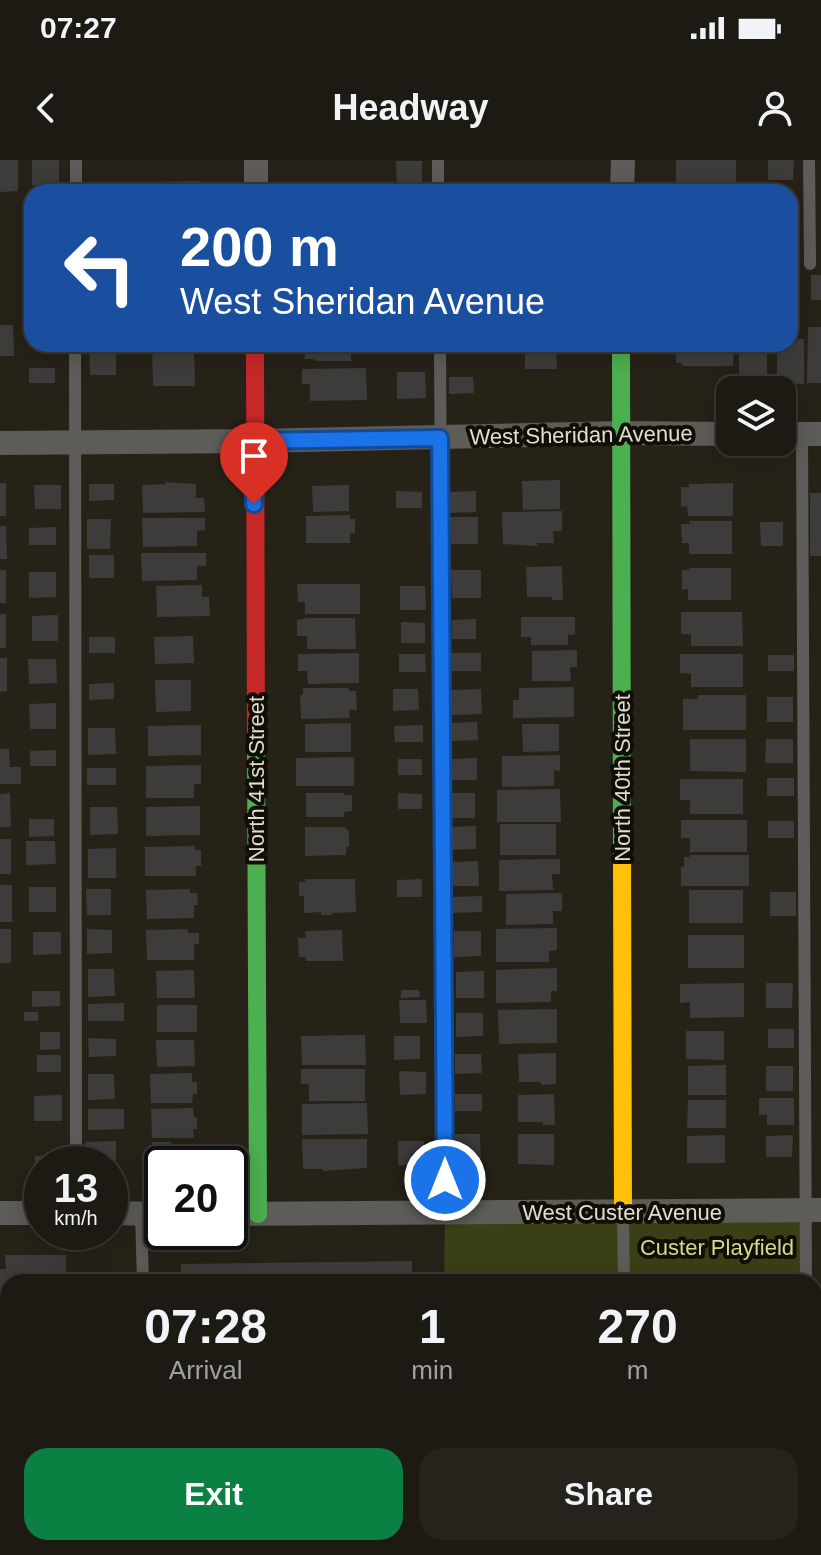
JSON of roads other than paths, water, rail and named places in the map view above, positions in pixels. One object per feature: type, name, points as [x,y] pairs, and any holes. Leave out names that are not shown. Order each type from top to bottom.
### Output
[{"type":"street","points":[[256,160],[256,184]]},
{"type":"street","points":[[622,184],[623,160]]},
{"type":"street","name":"North 41st Street","points":[[255,352],[258,1214]]},
{"type":"street","name":"North 40th Street","points":[[621,352],[623,1213]]},
{"type":"street","name":"West Sheridan Avenue","points":[[0,443],[716,434]]},
{"type":"street","name":"West Custer Avenue","points":[[248,1214],[814,1210]]},
{"type":"street","points":[[0,1213],[24,1213]]},
{"type":"lane","points":[[76,160],[76,184]]},
{"type":"lane","points":[[438,160],[438,184]]},
{"type":"lane","points":[[809,160],[810,264]]},
{"type":"lane","points":[[75,352],[76,1146]]},
{"type":"lane","points":[[440,352],[445,1214]]},
{"type":"lane","points":[[802,434],[814,1210],[807,1274]]},
{"type":"lane","points":[[623,1213],[624,1274]]},
{"type":"lane","points":[[144,1274],[147,1250]]},
{"type":"park label","name":"Custer Playfield","points":[[717,1247]]}]
